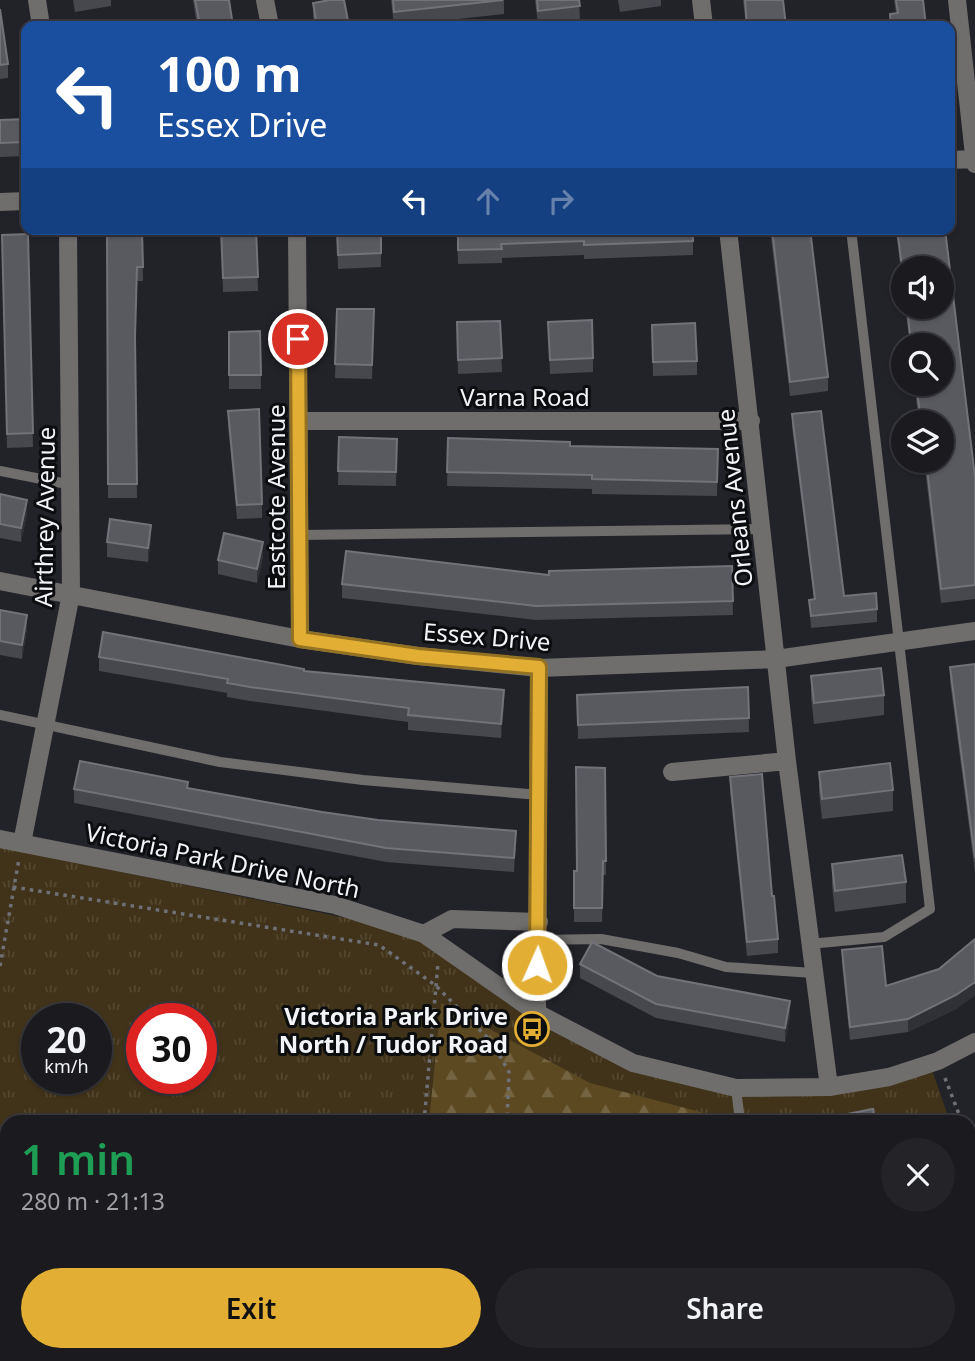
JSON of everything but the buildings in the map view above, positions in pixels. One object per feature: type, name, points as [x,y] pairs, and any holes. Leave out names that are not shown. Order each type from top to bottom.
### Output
[{"type":"street","points":[[37,0],[40,21]]},
{"type":"street","points":[[265,0],[269,21]]},
{"type":"street","points":[[701,0],[703,21]]},
{"type":"street","points":[[957,0],[975,164]]},
{"type":"street","points":[[955,160],[975,159]]},
{"type":"street","points":[[0,202],[21,201]]},
{"type":"street","name":"Airthrey Avenue","points":[[22,843],[71,594],[73,485],[68,235]]},
{"type":"street","name":"Eastcote Avenue","points":[[297,235],[300,639]]},
{"type":"street","name":"Orleans Avenue","points":[[729,235],[787,761],[829,1087]]},
{"type":"street","name":"Varna Road","points":[[299,421],[751,421]]},
{"type":"street","name":"Essex Drive","points":[[0,581],[300,639],[418,656],[539,667],[776,659],[975,631]]},
{"type":"street","points":[[537,1013],[539,667]]},
{"type":"street","points":[[672,772],[787,761]]},
{"type":"street","name":"Victoria Park Drive North","points":[[0,839],[335,905],[424,934],[537,1013],[633,1063],[736,1088],[829,1087],[889,1077],[938,1061],[975,1042]]},
{"type":"street","points":[[424,934],[452,919],[539,922]]},
{"type":"lane","points":[[809,944],[884,937],[930,909],[897,644],[852,235]]},
{"type":"lane","points":[[0,471],[73,485]]},
{"type":"lane","points":[[299,535],[762,529]]},
{"type":"lane","points":[[0,715],[220,762],[363,780],[539,794]]},
{"type":"lane","points":[[538,940],[601,939],[678,953],[726,967],[813,973]]},
{"type":"lane","points":[[736,1088],[739,1115]]},
{"type":"path","points":[[0,966],[22,843]]},
{"type":"path","points":[[13,887],[379,945],[435,985],[492,1042],[509,1072],[507,1115]]},
{"type":"path","points":[[425,1115],[440,943]]},
{"type":"path","points":[[938,1061],[959,1115]]},
{"type":"green space","points":[[0,847],[424,934],[633,1063],[735,1088],[931,1067],[948,1115],[0,1115]]},
{"type":"green space","points":[[441,1003],[590,1083],[712,1115],[430,1115]]},
{"type":"place","name":"Victoria Park Drive North / Tudor Road","points":[[532,1029]]},
{"type":"route","points":[[298,339],[300,639],[418,656],[539,667],[537,965]]}]
